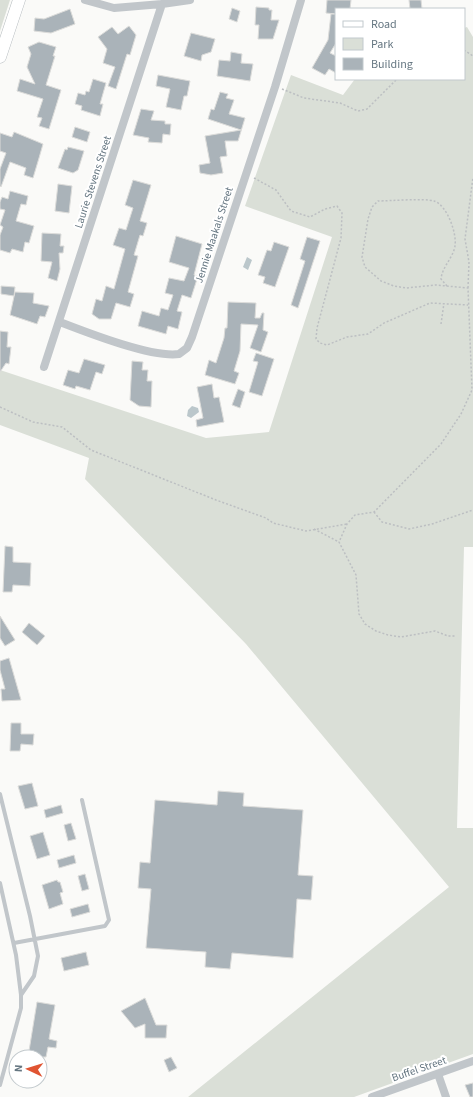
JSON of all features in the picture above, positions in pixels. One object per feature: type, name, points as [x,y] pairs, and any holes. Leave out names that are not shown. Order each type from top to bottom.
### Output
[{"type":"street","points":[[0,57],[19,0]]},
{"type":"street","points":[[85,0],[114,8],[190,0]]},
{"type":"street","name":"Jennie Maakals Street","points":[[60,322],[96,336],[153,351],[173,355],[179,354],[187,348],[192,337],[275,87],[301,0]]},
{"type":"street","name":"Laurie Stevens Street","points":[[44,367],[60,322],[162,4]]},
{"type":"street","name":"Buffel Street","points":[[372,1097],[473,1061]]},
{"type":"street","points":[[438,1074],[446,1097]]},
{"type":"lane","points":[[0,794],[38,956],[34,976],[21,994]]},
{"type":"lane","points":[[14,943],[105,926],[109,920],[82,800]]},
{"type":"lane","points":[[0,883],[2,898],[14,943],[21,994],[21,1008],[0,1085]]},
{"type":"path","points":[[275,87],[315,101],[340,103],[358,112],[367,108],[396,80]]},
{"type":"path","points":[[245,176],[259,180],[276,190],[291,211],[310,217],[325,209],[337,206],[342,213],[341,238],[317,328],[316,339],[320,343],[326,345],[346,337],[368,334],[384,323],[430,303],[468,304]]},
{"type":"path","points":[[339,542],[347,524],[355,515],[374,512],[441,444],[461,414],[472,390],[468,338],[469,262],[465,239],[473,177]]},
{"type":"path","points":[[447,286],[441,279],[442,272],[455,246],[455,235],[450,220],[442,207],[434,201],[378,201],[372,207],[368,219],[362,257],[365,267],[381,281],[394,286],[406,288],[436,285],[468,288]]},
{"type":"path","points":[[441,324],[444,303]]},
{"type":"path","points":[[468,338],[473,338]]},
{"type":"path","points":[[0,407],[33,422],[62,427],[91,450],[216,500],[266,518],[273,523],[306,531],[347,524]]},
{"type":"path","points":[[374,512],[382,522],[409,529],[432,524],[473,510]]},
{"type":"path","points":[[314,530],[339,542],[356,576],[359,614],[365,624],[376,631],[401,637],[435,631],[448,636],[456,636]]},
{"type":"green space","points":[[0,0],[10,0],[0,31]]},
{"type":"green space","points":[[467,27],[473,37],[473,547],[464,547],[457,828],[473,828],[473,1054],[354,1097],[188,1097],[449,887],[246,644],[85,479],[89,458],[0,425],[0,370],[206,438],[269,432],[332,237],[245,206],[291,75],[343,95],[354,80],[465,80],[465,28]]},
{"type":"shaded area","points":[[247,257],[252,260],[248,270],[243,267]]},
{"type":"shaded area","points":[[192,406],[198,408],[199,412],[191,418],[187,416],[188,410]]},
{"type":"building","points":[[327,0],[351,0],[350,8],[335,8],[335,14],[326,13]]},
{"type":"building","points":[[409,0],[421,0],[422,8],[410,8]]},
{"type":"building","points":[[256,7],[269,8],[269,10],[272,10],[271,20],[279,20],[273,39],[258,39],[259,25],[255,25]]},
{"type":"building","points":[[232,8],[240,11],[237,22],[229,19]]},
{"type":"building","points":[[70,9],[75,24],[51,33],[34,31],[35,18],[44,19]]},
{"type":"building","points":[[331,14],[335,14],[335,45],[330,53],[335,56],[335,72],[329,69],[325,75],[312,68],[328,40]]},
{"type":"building","points":[[129,26],[136,35],[130,55],[127,54],[116,89],[108,86],[115,67],[103,63],[107,49],[98,37],[112,27],[118,34]]},
{"type":"building","points":[[191,33],[215,39],[211,52],[202,55],[201,61],[184,56]]},
{"type":"building","points":[[39,42],[56,47],[53,56],[55,56],[46,85],[61,90],[49,129],[39,126],[42,118],[37,117],[43,99],[17,91],[20,79],[35,84],[27,67],[31,54],[28,47]]},
{"type":"building","points":[[231,52],[242,54],[241,63],[253,64],[250,81],[217,76],[219,60],[230,61]]},
{"type":"building","points":[[158,75],[190,81],[187,96],[184,96],[181,110],[166,107],[170,89],[156,86]]},
{"type":"building","points":[[93,79],[106,83],[100,104],[103,104],[100,116],[81,110],[82,106],[75,104],[78,93],[85,95],[86,91],[89,92]]},
{"type":"building","points":[[220,92],[228,94],[226,98],[234,100],[229,114],[245,118],[238,141],[225,141],[227,156],[220,157],[223,173],[211,175],[200,173],[199,165],[210,163],[205,136],[241,130],[208,119],[211,109],[214,110]]},
{"type":"building","points":[[141,109],[154,111],[151,120],[165,121],[165,124],[171,124],[170,135],[163,134],[162,143],[148,142],[149,138],[133,135]]},
{"type":"building","points":[[75,127],[90,132],[87,142],[72,137]]},
{"type":"building","points":[[14,132],[43,144],[33,178],[24,175],[26,168],[10,162],[1,187],[0,169],[6,153],[0,151],[0,133],[12,137]]},
{"type":"building","points":[[68,147],[84,151],[78,170],[73,173],[58,168],[65,149],[67,150]]},
{"type":"building","points":[[133,180],[151,185],[140,221],[147,223],[143,236],[140,235],[134,255],[138,256],[128,292],[134,294],[130,307],[116,303],[111,319],[99,319],[92,314],[96,299],[102,301],[106,286],[114,289],[125,249],[113,245],[119,228],[126,230],[133,208],[125,205]]},
{"type":"building","points":[[58,184],[72,186],[69,213],[55,211]]},
{"type":"building","points":[[10,191],[28,196],[26,205],[21,204],[16,221],[34,226],[29,243],[25,242],[23,252],[12,249],[10,253],[0,250],[0,235],[3,227],[0,225],[5,210],[0,209],[0,202],[2,197],[8,199]]},
{"type":"building","points":[[42,233],[61,234],[60,246],[64,246],[63,253],[59,253],[60,269],[57,281],[48,278],[52,262],[41,261]]},
{"type":"building","points":[[176,236],[202,244],[194,275],[198,276],[191,298],[182,295],[177,311],[182,312],[178,329],[168,326],[166,334],[138,326],[142,311],[159,316],[161,308],[168,310],[173,295],[165,293],[169,278],[184,281],[189,268],[169,262]]},
{"type":"building","points":[[307,237],[320,241],[298,308],[291,305],[305,261],[300,259]]},
{"type":"building","points":[[274,242],[289,247],[275,287],[263,283],[265,277],[258,275],[267,250],[271,251]]},
{"type":"building","points":[[1,286],[15,287],[14,296],[1,294]]},
{"type":"building","points":[[15,292],[34,293],[33,303],[49,306],[45,317],[40,316],[37,324],[10,315]]},
{"type":"building","points":[[228,302],[256,303],[255,318],[260,318],[262,313],[264,313],[263,330],[268,332],[261,352],[250,348],[258,325],[241,324],[240,351],[234,371],[239,373],[235,384],[205,375],[209,360],[216,363],[224,338],[225,328],[227,328]]},
{"type":"building","points":[[0,331],[8,332],[7,347],[11,347],[9,364],[6,363],[0,372]]},
{"type":"building","points":[[256,353],[274,359],[262,396],[249,392],[258,362],[253,361]]},
{"type":"building","points":[[84,359],[105,365],[102,374],[96,372],[90,390],[76,386],[75,389],[63,385],[68,370],[79,373]]},
{"type":"building","points":[[132,361],[143,362],[142,370],[148,370],[147,381],[152,381],[151,407],[139,406],[130,400]]},
{"type":"building","points":[[212,384],[214,398],[219,397],[224,422],[197,427],[196,420],[203,418],[197,387]]},
{"type":"building","points":[[238,389],[245,392],[240,408],[232,405]]},
{"type":"building","points":[[5,546],[13,547],[13,562],[31,563],[30,586],[13,585],[12,592],[3,592]]},
{"type":"building","points":[[0,616],[15,640],[5,646],[0,638]]},
{"type":"building","points":[[29,623],[45,636],[37,645],[22,632]]},
{"type":"building","points":[[9,658],[21,700],[2,701],[1,689],[5,689],[0,670],[0,661]]},
{"type":"building","points":[[11,723],[21,723],[21,734],[34,734],[33,745],[21,744],[20,751],[10,751]]},
{"type":"building","points":[[32,783],[38,806],[25,809],[18,786]]},
{"type":"building","points":[[218,791],[244,793],[243,806],[303,810],[298,875],[313,876],[311,900],[297,899],[293,958],[232,953],[230,969],[205,967],[206,952],[146,948],[151,889],[138,888],[140,862],[150,863],[155,800],[217,805]]},
{"type":"building","points":[[61,805],[63,813],[46,818],[44,810]]},
{"type":"building","points":[[71,823],[76,839],[68,841],[64,825]]},
{"type":"building","points":[[43,832],[50,855],[37,859],[30,836]]},
{"type":"building","points":[[74,855],[76,863],[59,868],[57,860]]},
{"type":"building","points":[[85,874],[89,889],[82,891],[78,876]]},
{"type":"building","points":[[57,880],[60,882],[63,892],[60,893],[63,904],[49,909],[42,885]]},
{"type":"building","points":[[88,904],[90,912],[72,917],[70,909]]},
{"type":"building","points":[[86,952],[89,965],[64,971],[61,958]]},
{"type":"building","points":[[145,998],[156,1025],[167,1025],[166,1038],[145,1038],[145,1024],[135,1028],[121,1011]]},
{"type":"building","points":[[37,1002],[55,1005],[49,1039],[57,1041],[56,1048],[48,1047],[48,1049],[29,1049]]},
{"type":"building","points":[[171,1057],[177,1068],[169,1072],[164,1060]]},
{"type":"building","points":[[473,1083],[473,1097],[470,1097],[465,1085]]}]
